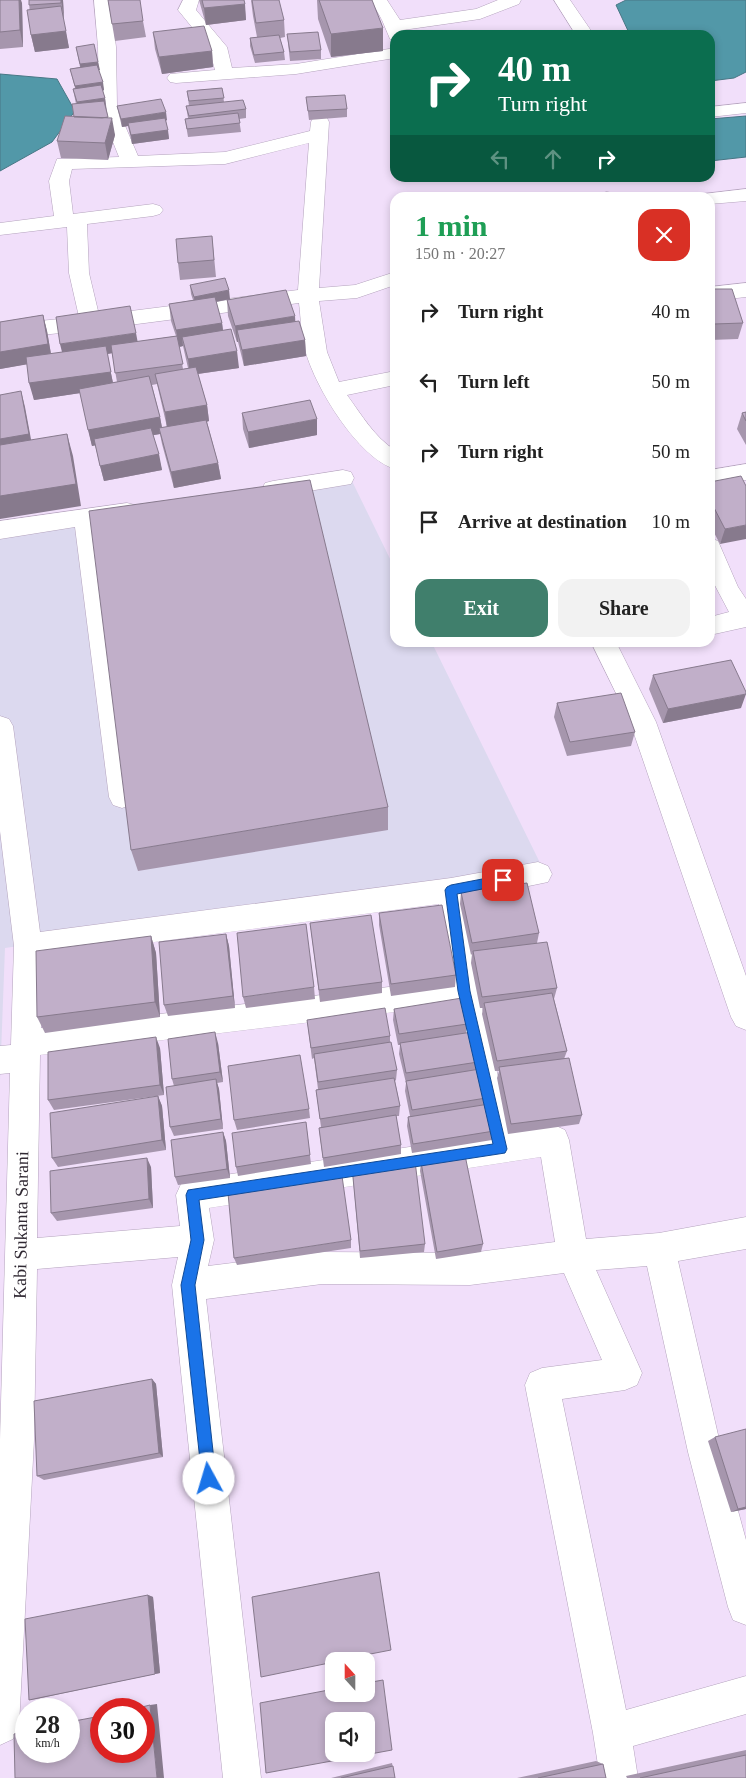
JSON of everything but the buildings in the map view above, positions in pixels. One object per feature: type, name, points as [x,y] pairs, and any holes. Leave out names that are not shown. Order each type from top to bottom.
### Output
[{"type":"street","points":[[102,0],[107,47],[108,107],[131,162]]},
{"type":"street","points":[[192,0],[188,10],[218,47],[225,74]]},
{"type":"street","points":[[379,0],[395,30],[481,23],[513,0]]},
{"type":"street","points":[[562,0],[582,30]]},
{"type":"street","points":[[176,78],[296,69],[390,53]]},
{"type":"street","points":[[715,111],[746,108]]},
{"type":"street","points":[[90,323],[70,220],[59,181],[64,163],[225,158],[255,152],[320,128],[308,295],[316,352],[332,391],[358,428],[381,452],[390,458]]},
{"type":"street","points":[[715,198],[746,195]]},
{"type":"street","points":[[0,230],[153,210]]},
{"type":"street","points":[[0,332],[90,323],[308,295],[357,291],[390,280]]},
{"type":"street","points":[[715,293],[746,290]]},
{"type":"street","points":[[332,391],[390,379]]},
{"type":"street","points":[[715,477],[746,472]]},
{"type":"street","points":[[248,493],[343,478]]},
{"type":"street","points":[[0,530],[152,507]]},
{"type":"street","points":[[85,517],[122,797]]},
{"type":"street","points":[[715,560],[727,589],[745,618],[715,625]]},
{"type":"street","points":[[614,647],[643,722],[746,1017]]},
{"type":"street","name":"Kabi Sukanta Sarani","points":[[0,726],[28,946],[17,1054],[20,1255],[17,1440],[0,1726]]},
{"type":"street","points":[[28,946],[451,890],[538,874]]},
{"type":"street","points":[[451,890],[464,991],[500,1149]]},
{"type":"street","points":[[17,1054],[464,991]]},
{"type":"street","points":[[242,1778],[188,1285],[198,1240],[192,1195],[554,1140],[573,1256],[625,1373],[542,1385],[620,1778]]},
{"type":"street","points":[[188,1285],[322,1268],[470,1269],[573,1256],[659,1250],[746,1233]]},
{"type":"street","points":[[20,1255],[198,1240]]},
{"type":"street","points":[[659,1250],[705,1452],[746,1607]]},
{"type":"street","points":[[612,1732],[746,1695]]},
{"type":"shaded area","points":[[350,477],[390,559],[390,647],[434,647],[544,871],[5,948],[0,1080],[0,532]]},
{"type":"water","points":[[626,0],[746,0],[746,72],[734,78],[715,80],[715,30],[628,30],[616,5]]},
{"type":"water","points":[[0,74],[57,79],[75,111],[52,142],[0,171]]},
{"type":"water","points":[[746,116],[746,157],[715,160],[715,119]]},
{"type":"route","points":[[209,1479],[188,1285],[198,1240],[192,1195],[500,1149],[464,991],[451,890],[503,880]]}]
